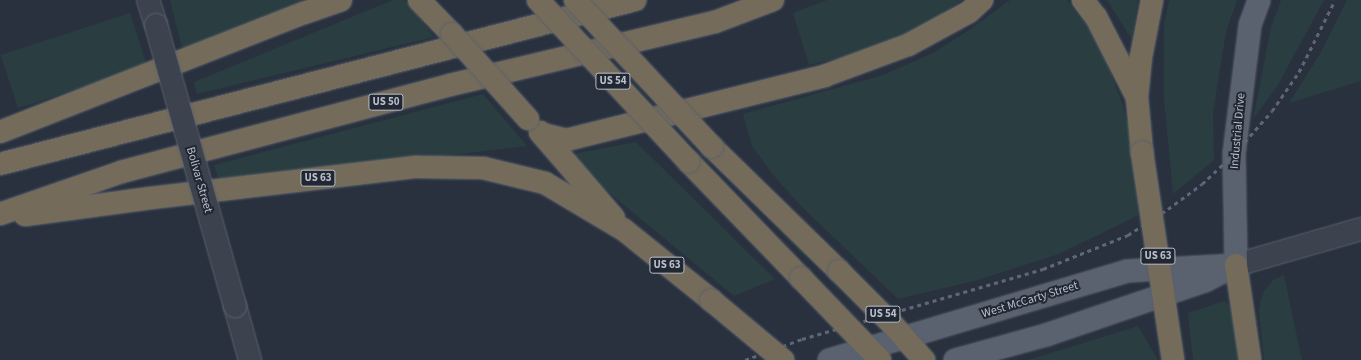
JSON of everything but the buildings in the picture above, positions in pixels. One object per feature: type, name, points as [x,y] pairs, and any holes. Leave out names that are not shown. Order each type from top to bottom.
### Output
[{"type":"highway","points":[[0,132],[309,6],[341,0]]},
{"type":"highway","points":[[419,0],[452,34],[535,127],[624,230]]},
{"type":"highway","name":"US 54","points":[[538,0],[688,162],[880,360]]},
{"type":"highway","name":"US 54","points":[[575,0],[712,147],[893,325],[924,360]]},
{"type":"highway","points":[[0,164],[635,0]]},
{"type":"highway","name":"US 50","points":[[0,214],[121,172],[450,85],[715,22],[773,0]]},
{"type":"highway","points":[[535,127],[566,140],[824,76],[908,45],[970,12],[982,0]]},
{"type":"highway","name":"US 63","points":[[1083,0],[1096,17],[1137,97],[1142,152],[1173,360]]},
{"type":"highway","points":[[1137,97],[1141,57],[1152,0]]},
{"type":"highway","name":"US 63","points":[[0,219],[151,198],[416,167],[483,168],[545,183],[624,230],[783,360]]},
{"type":"highway","points":[[1236,264],[1250,360]]},
{"type":"main road","name":"Industrial Drive","points":[[1236,264],[1234,154],[1250,25],[1259,0]]},
{"type":"main road","name":"West McCarty Street","points":[[829,360],[1127,271],[1236,264]]},
{"type":"main road","name":"West McCarty Street","points":[[955,360],[1046,335],[1205,281],[1236,264]]},
{"type":"street","name":"Bolivar Street","points":[[148,0],[250,360]]},
{"type":"street","name":"West McCarty Street","points":[[1236,264],[1361,229]]},
{"type":"shaded area","points":[[170,0],[302,0],[295,5],[183,52]]},
{"type":"shaded area","points":[[393,0],[404,0],[413,8],[434,37],[197,94],[194,82]]},
{"type":"shaded area","points":[[827,0],[962,0],[935,19],[861,53],[809,65],[793,13]]},
{"type":"shaded area","points":[[1010,0],[1067,0],[1090,30],[1109,68],[1123,106],[1131,135],[1139,215],[1059,254],[978,280],[898,299],[802,207],[774,176],[752,146],[743,114],[883,75],[933,53],[969,30]]},
{"type":"shaded area","points":[[1107,0],[1138,0],[1132,40]]},
{"type":"shaded area","points":[[1169,0],[1237,0],[1226,32],[1213,113],[1214,160],[1173,194],[1164,98],[1164,24]]},
{"type":"shaded area","points":[[1281,0],[1324,0],[1278,85],[1253,119],[1271,27]]},
{"type":"shaded area","points":[[1347,0],[1361,0],[1361,81],[1289,103],[1320,54]]},
{"type":"shaded area","points":[[130,13],[147,66],[18,108],[1,55]]},
{"type":"shaded area","points":[[483,94],[527,146],[219,182],[214,165]]},
{"type":"shaded area","points":[[636,142],[775,279],[734,296],[602,187],[570,156],[577,153]]},
{"type":"shaded area","points":[[1284,275],[1302,360],[1264,360],[1259,311],[1261,300],[1264,291],[1273,280]]},
{"type":"shaded area","points":[[1224,301],[1231,306],[1234,316],[1239,360],[1193,360],[1188,313]]},
{"type":"shaded area","points":[[1138,326],[1158,360],[1028,360]]},
{"type":"railway","points":[[745,360],[802,339],[1043,269],[1128,235],[1168,209],[1202,184],[1234,154],[1272,111],[1299,72],[1335,0]]}]
